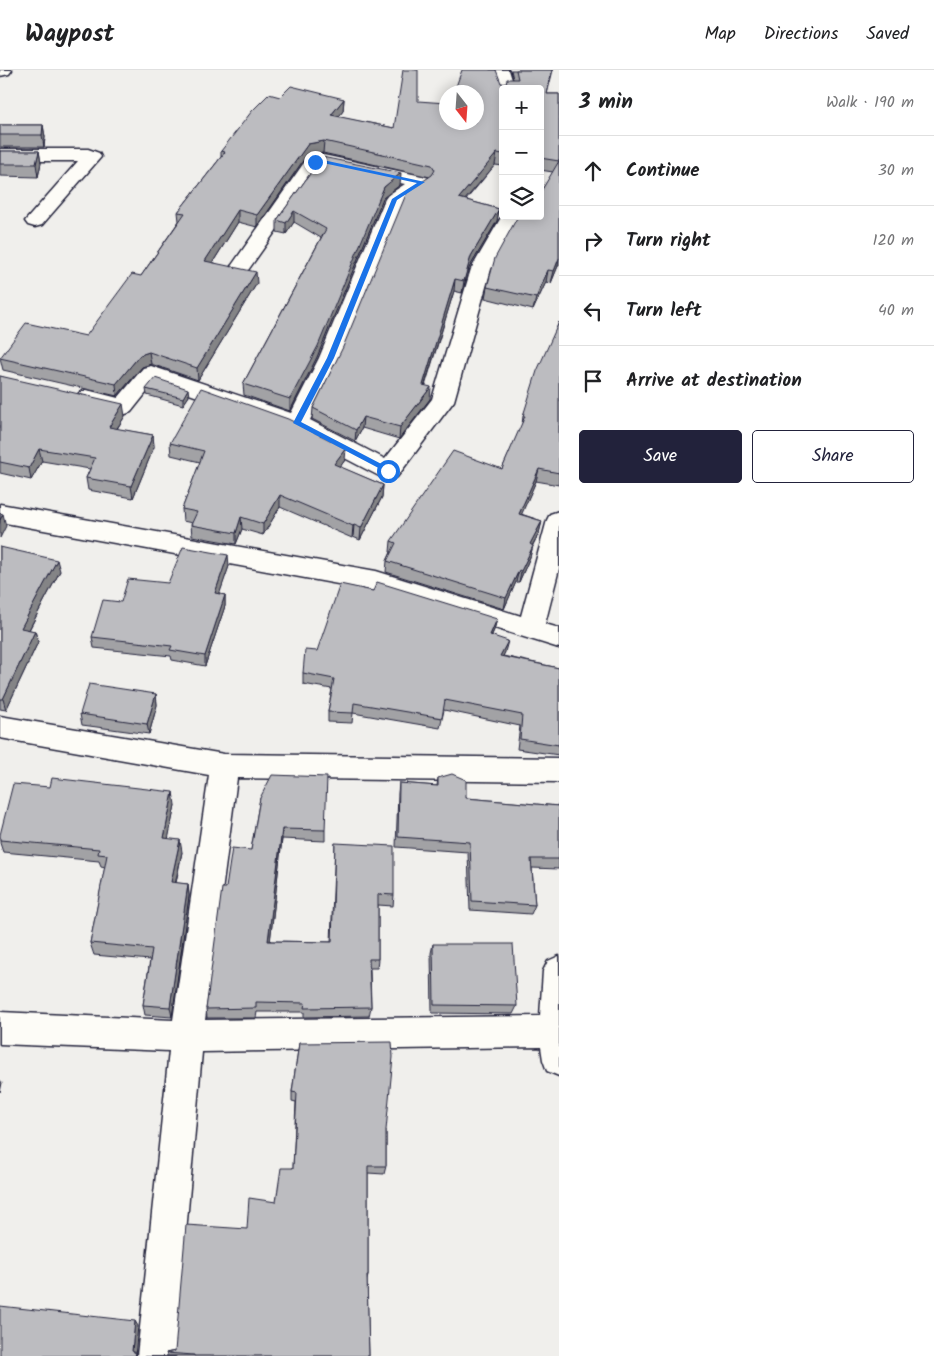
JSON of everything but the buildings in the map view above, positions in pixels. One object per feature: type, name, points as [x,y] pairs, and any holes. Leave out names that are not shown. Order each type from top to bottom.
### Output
[{"type":"street","points":[[500,70],[505,85]]},
{"type":"street","points":[[0,154],[88,155],[92,157],[35,221]]},
{"type":"street","points":[[239,269],[315,162],[323,161],[422,182],[395,199],[330,358],[297,423]]},
{"type":"street","points":[[66,394],[123,407],[151,373],[297,423],[388,471],[443,401],[481,269],[509,220]]},
{"type":"street","points":[[0,513],[376,581],[559,638]]},
{"type":"street","points":[[531,628],[559,520]]},
{"type":"street","points":[[0,727],[224,766],[559,770]]},
{"type":"street","points":[[156,1356],[187,1036],[224,766]]},
{"type":"street","points":[[0,1028],[187,1036],[557,1046],[559,971]]},
{"type":"route","points":[[315,162],[323,161],[422,182],[395,199],[330,358],[297,423],[388,471]]}]
